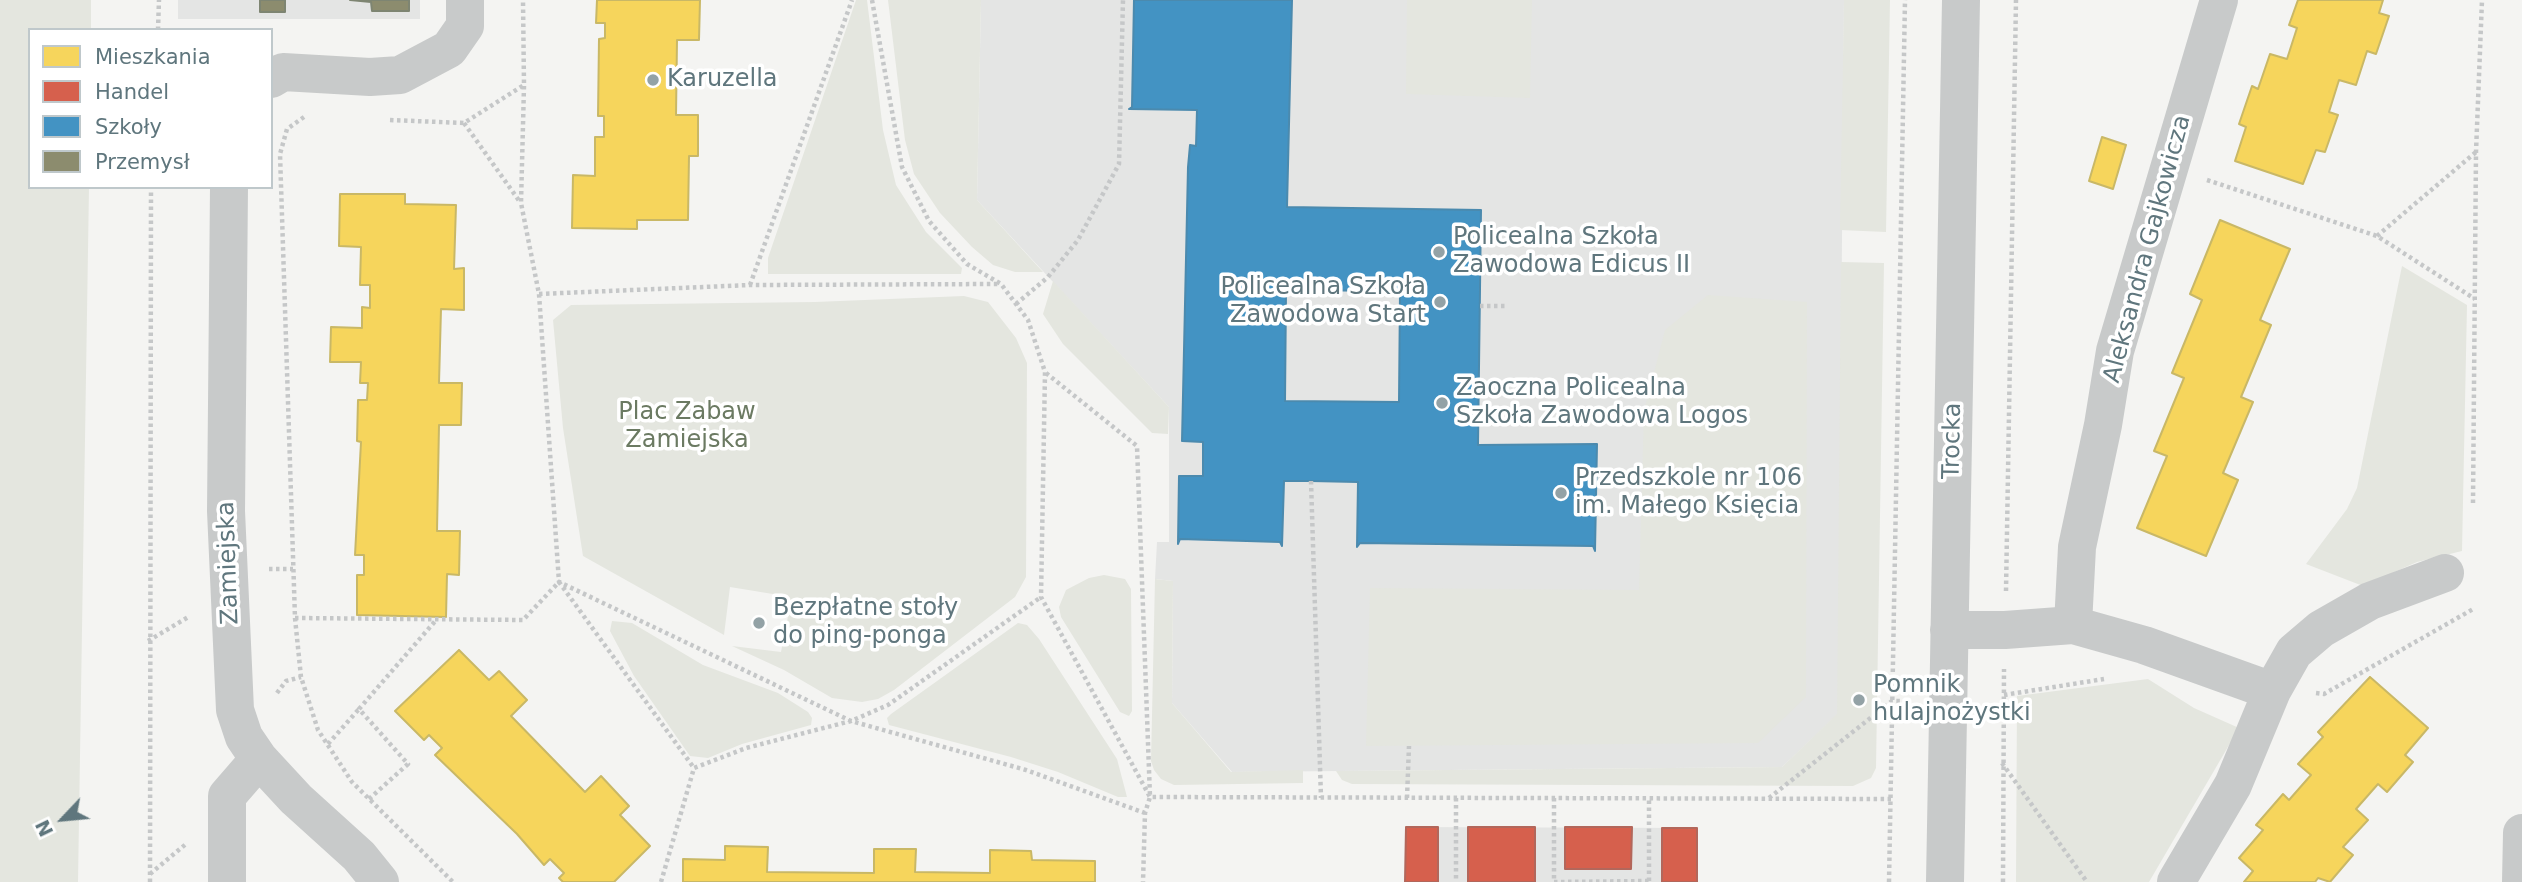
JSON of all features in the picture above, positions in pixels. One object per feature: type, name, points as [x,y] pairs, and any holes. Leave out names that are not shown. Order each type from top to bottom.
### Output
[{"type":"street","points":[[273,78],[283,72],[370,77],[400,75],[449,48],[465,26],[466,0]]},
{"type":"street","name":"Trocka","points":[[1945,882],[1961,0]]},
{"type":"street","name":"Aleksandra Gajkowicza","points":[[2073,625],[2077,547],[2104,425],[2115,351],[2219,0]]},
{"type":"street","name":"Zamiejska","points":[[229,189],[226,511],[235,710],[244,737],[260,759],[296,799],[359,856],[380,882]]},
{"type":"street","points":[[2176,882],[2233,785],[2272,691],[2294,652],[2321,629],[2370,601],[2445,573]]},
{"type":"street","points":[[1949,630],[2005,631],[2073,625],[2144,645],[2272,691]]},
{"type":"street","points":[[227,882],[227,796],[260,759]]},
{"type":"street","points":[[2521,882],[2522,833]]},
{"type":"path","points":[[158,28],[159,0]]},
{"type":"path","points":[[523,0],[521,204],[539,294],[559,582],[694,768]]},
{"type":"path","points":[[750,285],[852,0]]},
{"type":"path","points":[[872,0],[902,167],[929,221],[967,264],[1000,284],[1028,320],[1045,372],[1041,597],[1150,797]]},
{"type":"path","points":[[1016,304],[1048,277],[1078,240],[1119,164],[1122,0]]},
{"type":"path","points":[[1889,882],[1905,0]]},
{"type":"path","points":[[2003,882],[2002,762],[2016,0]]},
{"type":"path","points":[[2473,503],[2476,152],[2482,0]]},
{"type":"path","points":[[383,120],[464,123],[524,86]]},
{"type":"path","points":[[316,117],[303,117],[287,129],[280,154],[295,618],[301,677],[318,730],[352,782],[453,882]]},
{"type":"path","points":[[279,123],[287,129]]},
{"type":"path","points":[[464,123],[521,204]]},
{"type":"path","points":[[2377,236],[2476,152]]},
{"type":"path","points":[[2168,169],[2377,236],[2476,299]]},
{"type":"path","points":[[150,882],[151,189]]},
{"type":"path","points":[[539,294],[750,285],[1000,284]]},
{"type":"path","points":[[1480,306],[1508,306]]},
{"type":"path","points":[[1045,372],[1137,446],[1150,797],[1145,813],[1143,882]]},
{"type":"path","points":[[1311,481],[1321,798]]},
{"type":"path","points":[[295,618],[523,620],[559,582]]},
{"type":"path","points":[[559,582],[851,721],[1026,770],[1145,813]]},
{"type":"path","points":[[694,768],[746,748],[851,721],[888,705],[1041,597]]},
{"type":"path","points":[[2272,691],[2324,694],[2475,608]]},
{"type":"path","points":[[328,744],[437,619]]},
{"type":"path","points":[[2004,695],[2107,679]]},
{"type":"path","points":[[1769,799],[1892,701]]},
{"type":"path","points":[[359,709],[408,764],[369,799]]},
{"type":"path","points":[[1407,798],[1409,746]]},
{"type":"path","points":[[2002,762],[2087,882]]},
{"type":"path","points":[[661,882],[694,768]]},
{"type":"path","points":[[1150,797],[1891,799]]},
{"type":"path","points":[[1456,798],[1456,882]]},
{"type":"path","points":[[1554,798],[1554,882],[1649,881],[1649,798]]},
{"type":"shaded area","points":[[178,0],[420,0],[420,19],[178,19]]},
{"type":"shaded area","points":[[981,0],[1844,0],[1838,714],[1782,767],[1232,772],[1172,703],[1173,581],[1155,579],[1157,542],[1169,542],[1169,407],[977,200]]},
{"type":"shaded area","points":[[1406,827],[1697,828],[1697,882],[1405,882]]},
{"type":"green space","points":[[0,0],[91,0],[91,28],[28,28],[28,189],[89,189],[78,882],[0,882]]},
{"type":"green space","points":[[856,0],[867,0],[883,130],[896,185],[926,232],[962,268],[961,274],[768,274],[768,258]]},
{"type":"green space","points":[[888,0],[981,0],[977,200],[1043,272],[1015,272],[993,265],[940,213],[914,174],[905,140]]},
{"type":"green space","points":[[1407,0],[1532,0],[1530,98],[1406,94]]},
{"type":"green space","points":[[1844,0],[1890,0],[1886,232],[1840,230]]},
{"type":"green space","points":[[1841,262],[1884,263],[1876,768],[1871,778],[1853,786],[1352,784],[1342,780],[1336,771],[1782,767],[1837,714]]},
{"type":"green space","points":[[2402,266],[2467,305],[2462,551],[2417,562],[2363,586],[2306,564],[2347,509],[2357,488]]},
{"type":"green space","points":[[1053,281],[1169,407],[1168,434],[1152,433],[1063,344],[1043,314]]},
{"type":"green space","points":[[1708,295],[1807,302],[1806,697],[1758,743],[1366,746],[1370,588],[1639,590],[1644,411],[1665,330]]},
{"type":"green space","name":"Plac Zabaw Zamiejska","points":[[964,296],[988,302],[1016,338],[1027,363],[1026,577],[1015,597],[894,690],[878,699],[862,702],[832,698],[784,670],[732,646],[781,652],[790,606],[785,596],[730,587],[724,635],[583,556],[563,428],[553,320],[571,305],[815,302]]},
{"type":"green space","points":[[1104,575],[1125,579],[1131,589],[1132,711],[1129,716],[1120,712],[1061,617],[1059,607],[1066,590],[1089,578]]},
{"type":"green space","points":[[1155,579],[1173,581],[1172,703],[1231,772],[1303,770],[1303,783],[1174,785],[1161,779],[1154,770],[1151,761]]},
{"type":"green space","points":[[612,621],[632,623],[703,665],[778,693],[808,712],[812,718],[811,725],[742,744],[708,758],[690,756],[634,676],[610,631]]},
{"type":"green space","points":[[1018,623],[1027,625],[1039,639],[1117,759],[1127,797],[1118,797],[1058,772],[1011,757],[889,725],[887,718],[891,714]]},
{"type":"green space","points":[[2148,679],[2194,708],[2239,728],[2149,882],[2016,882],[2017,696]]},
{"type":"building: Mieszkania","points":[[597,0],[700,0],[699,40],[677,40],[676,115],[698,115],[698,156],[689,156],[688,220],[637,220],[637,229],[572,228],[573,175],[595,176],[595,137],[604,137],[604,116],[598,116],[599,39],[605,38],[605,23],[596,23]]},
{"type":"building: Mieszkania","points":[[2298,0],[2383,0],[2379,13],[2389,16],[2376,54],[2367,51],[2356,85],[2339,80],[2329,112],[2338,115],[2325,152],[2316,150],[2303,184],[2235,161],[2246,127],[2239,124],[2252,86],[2258,89],[2270,54],[2287,59],[2297,28],[2289,25]]},
{"type":"building: Mieszkania","points":[[2102,137],[2126,145],[2113,189],[2089,181]]},
{"type":"building: Mieszkania","points":[[340,194],[405,194],[405,204],[456,205],[454,269],[464,268],[464,310],[441,309],[439,383],[462,383],[461,425],[439,425],[437,531],[460,531],[459,575],[447,574],[446,617],[357,615],[357,575],[364,575],[364,555],[355,555],[361,442],[357,441],[358,400],[367,400],[368,383],[360,383],[361,362],[330,362],[331,327],[362,328],[362,307],[370,308],[370,285],[360,285],[361,247],[339,246]]},
{"type":"building: Mieszkania","points":[[2220,220],[2290,249],[2260,320],[2271,325],[2241,397],[2253,402],[2223,473],[2238,480],[2206,556],[2137,528],[2167,456],[2154,451],[2184,378],[2172,373],[2202,300],[2190,294]]},
{"type":"building: Mieszkania","points":[[459,650],[489,680],[499,671],[527,700],[511,716],[585,792],[601,776],[629,806],[620,815],[650,846],[614,882],[563,882],[559,878],[564,873],[550,859],[544,865],[517,834],[435,755],[442,748],[429,735],[424,740],[395,711]]},
{"type":"building: Mieszkania","points":[[2370,677],[2428,728],[2405,755],[2413,762],[2387,792],[2378,784],[2356,809],[2368,820],[2343,847],[2353,855],[2330,882],[2318,878],[2315,882],[2244,882],[2253,871],[2239,858],[2263,830],[2256,825],[2283,794],[2289,800],[2311,775],[2298,764],[2323,737],[2318,732]]},
{"type":"building: Mieszkania","points":[[725,846],[768,847],[767,872],[874,873],[874,849],[916,849],[915,872],[990,873],[990,850],[1031,851],[1032,860],[1095,861],[1095,882],[683,882],[683,859],[725,860]]},
{"type":"building: Handel","points":[[1406,827],[1438,827],[1438,882],[1405,882]]},
{"type":"building: Handel","points":[[1468,827],[1535,827],[1535,882],[1468,882]]},
{"type":"building: Handel","points":[[1565,827],[1632,827],[1631,869],[1565,869]]},
{"type":"building: Handel","points":[[1662,828],[1697,828],[1697,882],[1662,882]]},
{"type":"building: Szkoły","points":[[1134,0],[1292,0],[1287,207],[1481,210],[1478,445],[1597,444],[1595,551],[1593,546],[1360,543],[1357,547],[1358,482],[1311,481],[1284,481],[1282,546],[1280,542],[1180,539],[1178,544],[1179,476],[1203,476],[1203,442],[1182,441],[1188,167],[1190,145],[1196,146],[1197,110],[1129,109],[1132,107]],"holes":[[[1286,290],[1400,291],[1399,402],[1285,401]]]},
{"type":"building: Przemysł","points":[[260,0],[285,0],[285,12],[260,12]]},
{"type":"building: Przemysł","points":[[350,0],[409,0],[409,11],[372,11],[371,2]]},
{"type":"place","name":"Karuzella","points":[[653,80]]},
{"type":"place","name":"Policealna Szkoła Zawodowa Edicus II","points":[[1439,252]]},
{"type":"place","name":"Policealna Szkoła Zawodowa Start","points":[[1440,302]]},
{"type":"place","name":"Zaoczna Policealna Szkoła Zawodowa Logos","points":[[1442,403]]},
{"type":"place","name":"Przedszkole nr 106 im. Małego Księcia","points":[[1561,493]]},
{"type":"place","name":"Bezpłatne stoły do ping-ponga","points":[[759,623]]},
{"type":"place","name":"Pomnik hulajnożystki","points":[[1859,700]]}]
